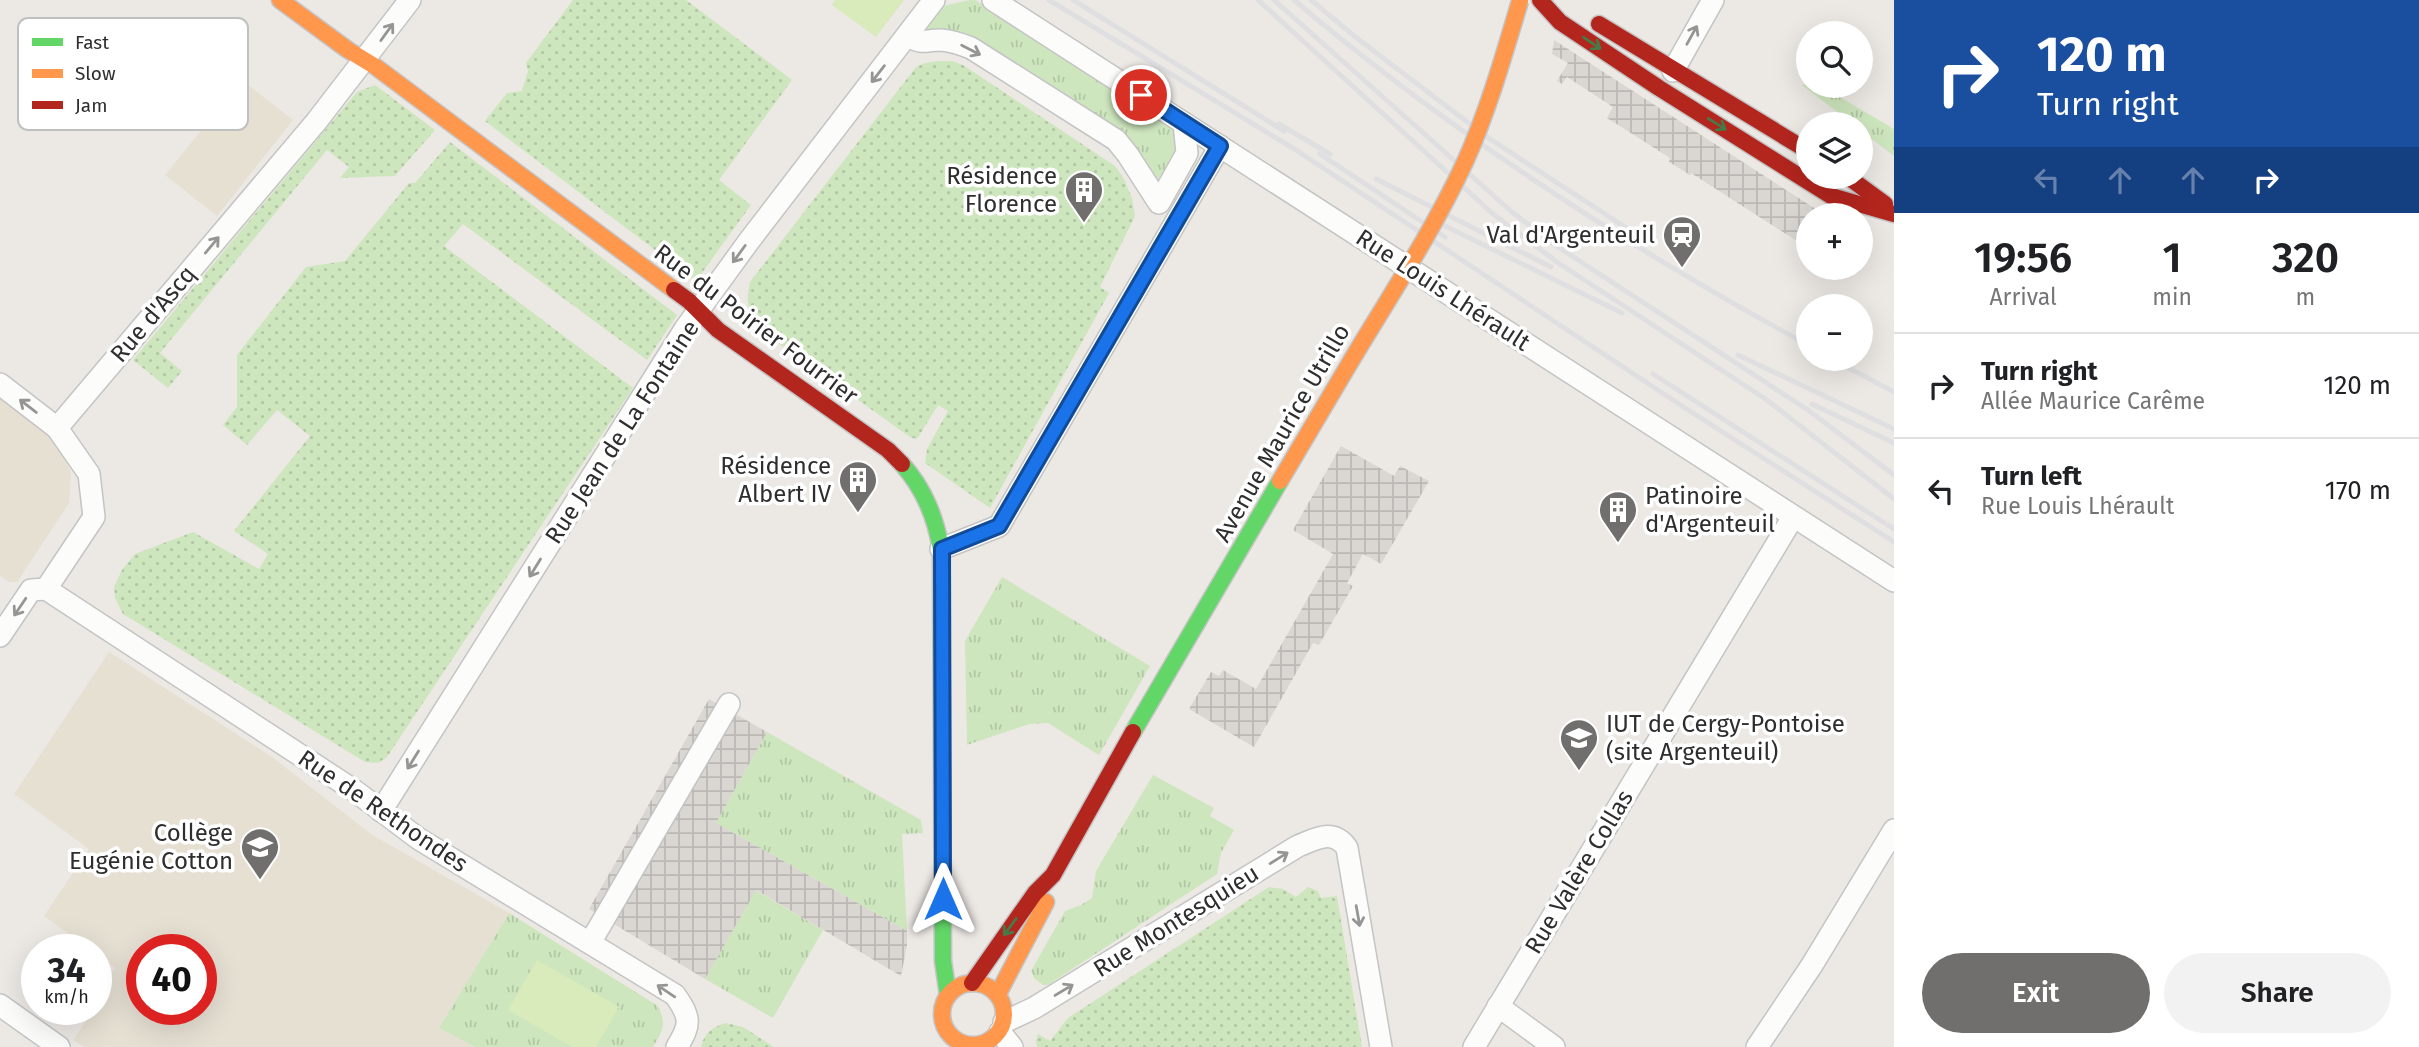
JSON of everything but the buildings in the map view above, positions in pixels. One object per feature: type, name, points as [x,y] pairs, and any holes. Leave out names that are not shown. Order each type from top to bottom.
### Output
[{"type":"street","name":"Rue du Poirier Fourrier","points":[[280,0],[348,50],[366,59],[689,301],[718,330],[888,450],[908,468],[937,520],[942,549],[943,961],[948,995]]},
{"type":"street","name":"Rue d'Ascq","points":[[57,428],[307,133],[410,0]]},
{"type":"street","name":"Rue Jean de La Fontaine","points":[[381,811],[635,406],[698,312],[749,241],[934,0]]},
{"type":"street","name":"Rue Louis Lhérault","points":[[993,0],[1894,581]]},
{"type":"street","name":"Avenue Maurice Utrillo","points":[[972,983],[1035,893],[1053,875],[1159,686],[1448,197],[1466,160],[1500,68],[1520,0]]},
{"type":"street","points":[[1540,0],[1560,22],[1659,88],[1831,195],[1894,212]]},
{"type":"street","points":[[1673,71],[1713,0]]},
{"type":"street","points":[[1581,13],[1796,144]]},
{"type":"street","points":[[907,36],[922,43],[952,41],[971,48],[1116,141],[1159,203],[1187,153],[1184,123]]},
{"type":"street","points":[[1187,153],[1217,144]]},
{"type":"street","points":[[942,549],[999,526],[1217,144]]},
{"type":"street","points":[[1864,189],[1894,212]]},
{"type":"street","points":[[0,384],[57,428],[89,474],[94,517],[46,589],[31,590],[0,636]]},
{"type":"street","name":"Rue Valère Collas","points":[[1474,1047],[1793,517]]},
{"type":"street","name":"Rue de Rethondes","points":[[46,589],[355,790],[419,839],[675,995],[686,1011],[688,1029],[677,1047]]},
{"type":"street","points":[[590,943],[729,704]]},
{"type":"street","points":[[1757,1047],[1812,965],[1894,830]]},
{"type":"street","name":"Rue Montesquieu","points":[[1005,1034],[1034,1008],[1298,846],[1329,835],[1337,837],[1347,848],[1381,1047]]},
{"type":"street","name":"Avenue Maurice Utrillo","points":[[998,994],[1047,900],[1053,875]]},
{"type":"street","points":[[972,983],[981,984],[998,994],[1005,1012],[1005,1034],[972,1046],[955,1040],[948,1033],[942,1016],[948,995],[962,985],[972,983]]},
{"type":"street","points":[[0,1005],[59,1047]]},
{"type":"street","points":[[1498,1006],[1554,1047]]},
{"type":"street","points":[[936,1047],[948,1033]]},
{"type":"shaded area","points":[[1554,40],[1806,203],[1796,203],[1796,240],[1691,173],[1690,175],[1669,162],[1670,158],[1607,118],[1613,107],[1567,77],[1562,84],[1557,81],[1568,63],[1552,54]]},
{"type":"shaded area","points":[[248,85],[293,120],[217,216],[165,175],[202,130],[248,130]]},
{"type":"shaded area","points":[[0,399],[56,442],[71,472],[69,503],[17,582],[9,582],[0,575]]},
{"type":"shaded area","points":[[1341,446],[1394,476],[1400,466],[1429,481],[1381,564],[1363,554],[1347,583],[1353,586],[1319,645],[1313,643],[1254,747],[1189,709],[1211,672],[1219,676],[1223,670],[1256,689],[1333,554],[1293,530]]},
{"type":"shaded area","name":"Collège Eugénie Cotton","points":[[109,652],[272,757],[371,834],[509,913],[439,1028],[475,1047],[84,1047],[73,1040],[83,1025],[112,1025],[112,972],[115,968],[112,966],[112,934],[69,934],[44,916],[89,849],[14,794]]},
{"type":"shaded area","points":[[709,699],[767,732],[716,823],[907,931],[901,976],[756,890],[705,979],[589,909]]},
{"type":"green space","points":[[573,0],[686,0],[792,80],[719,180],[751,205],[696,281],[485,121],[507,93],[522,91],[528,71],[526,63]]},
{"type":"green space","points":[[835,0],[904,0],[876,37],[832,5]]},
{"type":"green space","points":[[975,0],[1180,129],[1183,137],[1163,177],[1152,181],[1124,141],[922,33],[943,6]]},
{"type":"green space","points":[[939,61],[952,61],[963,65],[1115,166],[1132,198],[1135,216],[1100,287],[1109,293],[990,508],[925,463],[927,449],[948,411],[938,405],[919,436],[916,439],[910,437],[757,328],[748,306],[750,282],[916,67]]},
{"type":"green space","points":[[375,85],[435,130],[395,176],[340,178],[349,167],[327,150],[160,353],[182,371],[168,388],[133,360],[357,92]]},
{"type":"green space","points":[[1819,98],[1841,98],[1865,112],[1837,112]]},
{"type":"green space","points":[[1873,117],[1894,129],[1894,156],[1873,140]]},
{"type":"green space","points":[[450,142],[677,315],[647,360],[463,224],[444,246],[633,388],[387,757],[378,763],[365,762],[123,614],[115,598],[114,587],[122,570],[135,554],[193,532],[259,569],[268,554],[234,531],[310,436],[277,410],[247,445],[223,425],[237,407],[237,355],[306,267],[345,261],[409,183],[415,183]]},
{"type":"green space","points":[[1002,577],[1150,666],[1099,755],[1048,723],[1029,724],[967,745],[965,641]]},
{"type":"green space","points":[[767,732],[921,820],[923,833],[902,834],[907,931],[716,823]]},
{"type":"green space","points":[[1153,775],[1214,808],[1210,816],[1234,830],[1221,853],[1217,874],[1048,985],[1043,985],[1034,978],[1031,971],[1065,911],[1092,898],[1096,871]]},
{"type":"green space","points":[[1269,887],[1283,889],[1296,897],[1308,887],[1318,891],[1321,898],[1337,896],[1362,1047],[1037,1047],[1038,1034],[1050,1041],[1068,1018]]},
{"type":"green space","points":[[755,890],[823,930],[773,1018],[705,979]]},
{"type":"green space","points":[[509,913],[658,1006],[663,1027],[653,1047],[475,1047],[439,1028]]},
{"type":"green space","points":[[537,960],[619,1007],[596,1047],[572,1047],[508,1010]]},
{"type":"green space","points":[[726,1023],[743,1027],[774,1047],[701,1047],[709,1031]]},
{"type":"railway","points":[[1049,0],[1296,150],[1682,406],[1894,542]]},
{"type":"railway","points":[[1073,0],[1284,131]]},
{"type":"railway","points":[[1258,0],[1493,214],[1557,262],[1767,400],[1894,499]]},
{"type":"railway","points":[[1274,0],[1512,212],[1555,245],[1808,410],[1894,475]]},
{"type":"railway","points":[[1294,0],[1415,97],[1542,186],[1673,268],[1796,338]]},
{"type":"railway","points":[[1311,0],[1487,137],[1628,229]]},
{"type":"railway","points":[[1279,124],[1330,154]]},
{"type":"railway","points":[[1320,154],[1445,237]]},
{"type":"railway","points":[[1376,179],[1551,267]]},
{"type":"railway","points":[[1437,222],[1622,313]]},
{"type":"railway","points":[[1738,355],[1894,429]]},
{"type":"railway","points":[[1855,371],[1894,392]]},
{"type":"railway","points":[[1653,374],[1894,529]]},
{"type":"railway","points":[[1812,404],[1894,443]]},
{"type":"traffic: fast","points":[[902,464],[917,483],[928,504],[941,549],[943,961],[948,995]]},
{"type":"traffic: fast","points":[[1133,732],[1280,481]]},
{"type":"traffic: slow","points":[[280,0],[376,67],[674,290]]},
{"type":"traffic: slow","points":[[1351,361],[1453,188],[1488,103],[1520,1]]},
{"type":"traffic: slow","points":[[1280,481],[1351,361]]},
{"type":"traffic: slow","points":[[998,994],[1046,902]]},
{"type":"traffic: slow","points":[[967,983],[979,983],[995,992],[1002,1002],[1004,1014],[1002,1026],[995,1036],[979,1045],[967,1045],[956,1040],[947,1031],[942,1020],[942,1008],[947,997],[956,988],[967,983]]},
{"type":"traffic: jam","points":[[1540,0],[1560,22],[1831,196],[1894,214]]},
{"type":"traffic: jam","points":[[1599,24],[1796,144]]},
{"type":"traffic: jam","points":[[1864,189],[1885,204]]},
{"type":"traffic: jam","points":[[674,290],[718,330],[888,450],[902,464]]},
{"type":"traffic: jam","points":[[972,983],[1035,893],[1053,875],[1133,732]]},
{"type":"place","name":"Résidence Florence","points":[[1084,224]]},
{"type":"place","name":"Val d'Argenteuil","points":[[1682,269]]},
{"type":"place","name":"Résidence Albert IV","points":[[858,514]]},
{"type":"place","name":"Patinoire d'Argenteuil","points":[[1618,544]]},
{"type":"place","name":"IUT de Cergy-Pontoise (site Argenteuil)","points":[[1579,772]]},
{"type":"place","name":"Collège Eugénie Cotton","points":[[260,881]]},
{"type":"route","points":[[943,899],[942,549],[999,526],[1220,146],[1141,95]]}]
